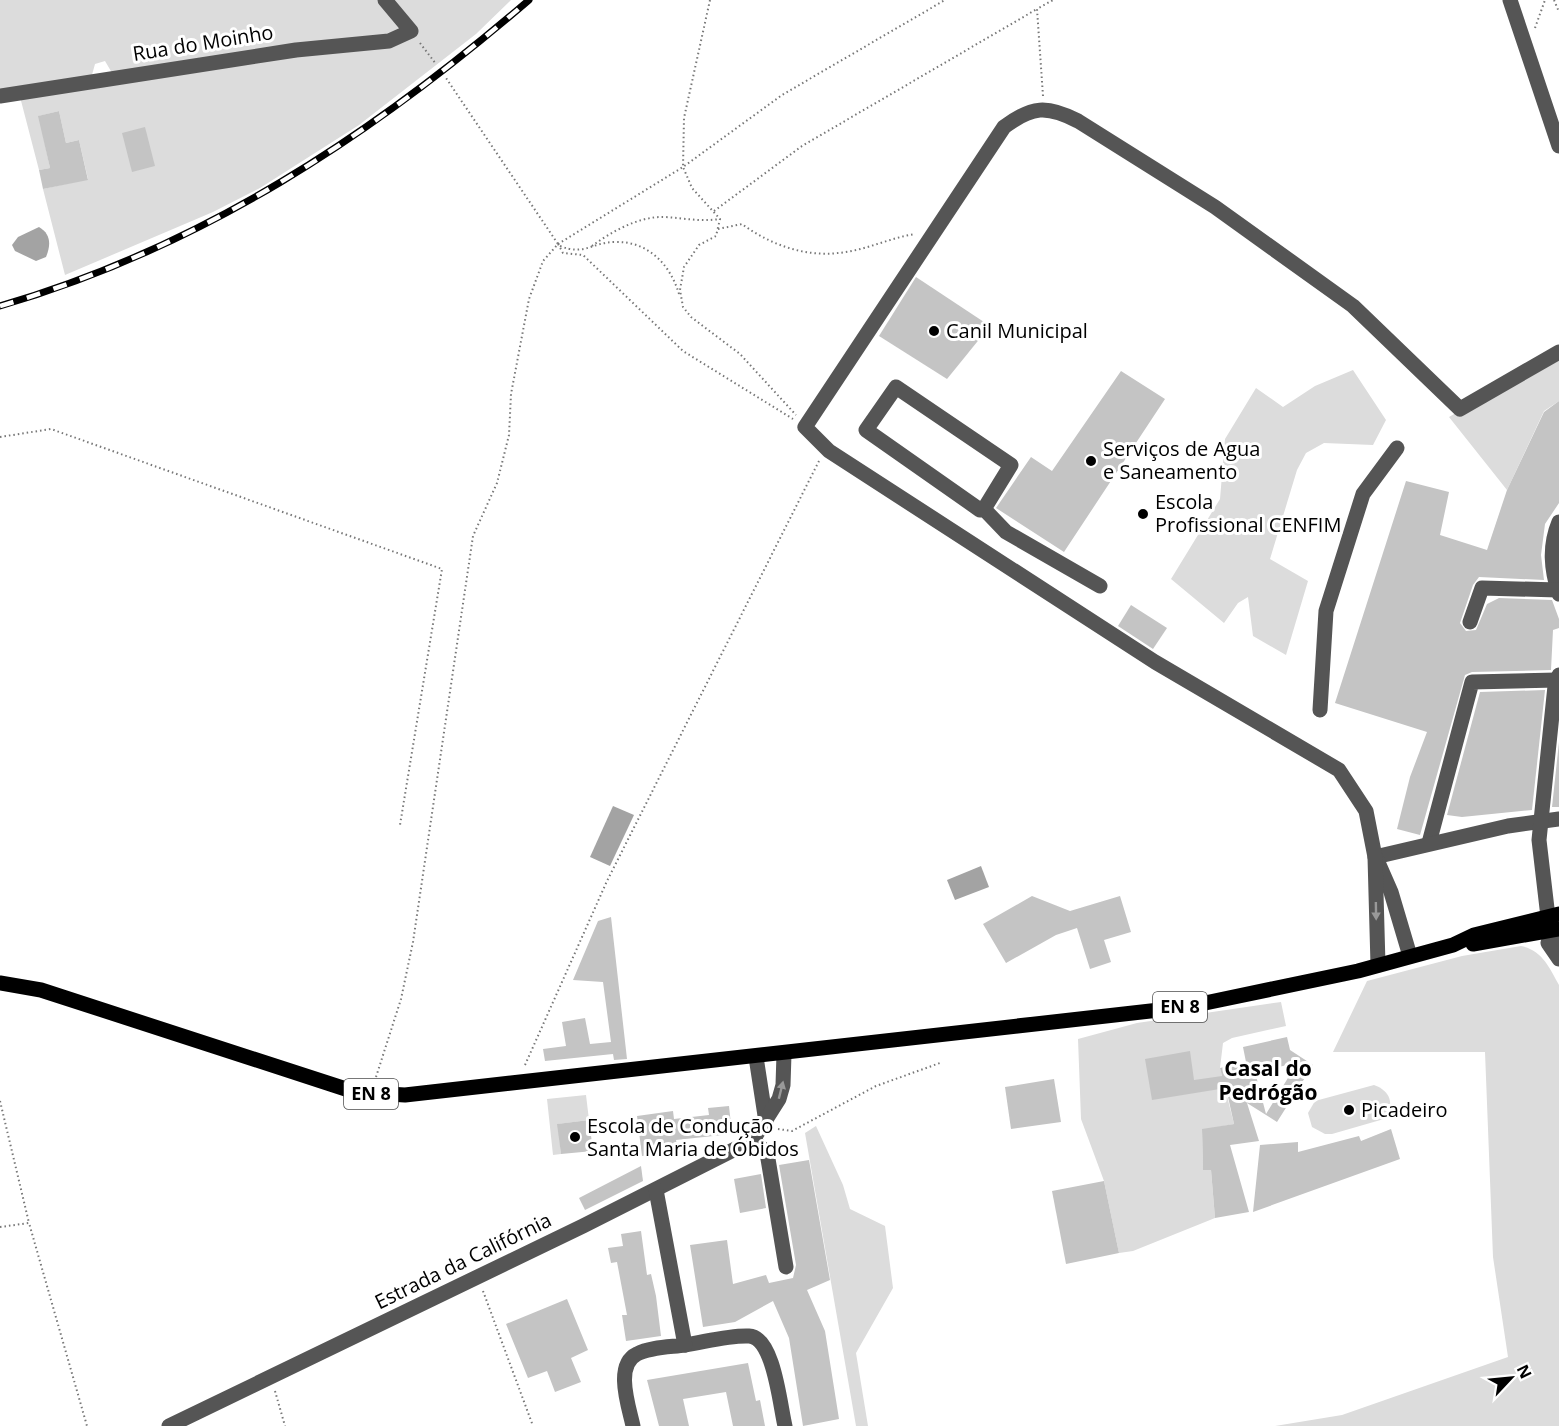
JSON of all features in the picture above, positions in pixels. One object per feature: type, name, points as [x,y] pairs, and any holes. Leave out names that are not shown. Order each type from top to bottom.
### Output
[{"type":"main road","name":"EN 8","points":[[0,984],[41,990],[336,1087],[370,1094],[405,1095],[1186,1007],[1284,988],[1378,966],[1453,945],[1475,944],[1554,923]]},
{"type":"street","points":[[386,0],[411,31]]},
{"type":"street","points":[[1510,0],[1559,146]]},
{"type":"street","name":"Rua do Moinho","points":[[0,96],[296,50],[388,41],[411,31]]},
{"type":"street","points":[[1378,966],[1375,857],[1366,811],[1339,770],[1155,662],[826,448],[805,427],[1004,127],[1023,113],[1043,109],[1061,112],[1078,121],[1283,253],[1353,306],[1460,409],[1559,352]]},
{"type":"street","points":[[980,510],[866,430],[896,387],[1011,465],[984,509],[1006,532],[1100,586]]},
{"type":"street","points":[[1320,710],[1326,611],[1363,494],[1397,448]]},
{"type":"street","points":[[1470,622],[1482,588],[1558,592],[1553,573],[1552,540],[1559,522]]},
{"type":"street","points":[[1429,843],[1472,682],[1558,678],[1539,840],[1554,923]]},
{"type":"street","points":[[1375,857],[1429,843],[1559,819]]},
{"type":"street","points":[[1375,857],[1391,892],[1410,956]]},
{"type":"street","points":[[760,1130],[779,1099],[783,1085],[784,1054]]},
{"type":"street","points":[[756,1057],[760,1130],[767,1153],[786,1267]]},
{"type":"street","name":"Estrada da Califórnia","points":[[169,1426],[656,1190],[760,1130]]},
{"type":"street","points":[[656,1190],[685,1345]]},
{"type":"street","points":[[633,1426],[625,1382],[627,1363],[637,1354],[752,1336],[763,1343],[770,1356],[785,1426]]},
{"type":"path","points":[[710,0],[684,118],[683,167],[692,188],[720,219]]},
{"type":"path","points":[[370,1094],[401,999],[412,942],[473,536],[497,483],[509,435],[511,394],[530,299],[543,261],[558,244],[683,167],[782,95],[945,0]]},
{"type":"path","points":[[713,212],[802,146],[1053,0]]},
{"type":"path","points":[[1526,45],[1541,18],[1545,0]]},
{"type":"path","points":[[1554,0],[1559,12]]},
{"type":"path","points":[[1037,9],[1043,109]]},
{"type":"path","points":[[411,31],[436,64]]},
{"type":"path","points":[[446,78],[563,252],[583,255],[683,351],[805,427]]},
{"type":"path","points":[[590,247],[612,231],[646,220],[662,217],[701,222],[720,219]]},
{"type":"path","points":[[683,307],[680,290],[684,267],[699,245],[716,236],[720,219]]},
{"type":"path","points":[[718,229],[742,224],[761,239],[791,249],[838,253],[894,237],[920,234],[933,236]]},
{"type":"path","points":[[558,244],[574,252],[615,242],[643,247],[661,258],[677,285],[683,307],[691,317],[740,354],[794,411],[805,427]]},
{"type":"path","points":[[0,438],[51,429],[442,569],[400,825]]},
{"type":"path","points":[[522,1083],[523,1071],[607,881],[826,448]]},
{"type":"path","points":[[760,1130],[792,1131],[876,1086],[940,1063]]},
{"type":"path","points":[[0,1101],[30,1222],[87,1426]]},
{"type":"path","points":[[0,1227],[30,1222]]},
{"type":"path","points":[[477,1277],[533,1426]]},
{"type":"path","points":[[272,1376],[285,1426]]},
{"type":"shaded area","points":[[0,0],[511,0],[476,34],[359,125],[260,188],[213,212],[65,275],[43,189],[88,179],[79,140],[66,143],[59,111],[39,116],[50,168],[39,170],[19,93],[0,93]],"holes":[[[105,61],[115,78],[90,82],[95,64]]]},
{"type":"shaded area","points":[[39,227],[48,236],[49,248],[46,257],[36,261],[15,251],[12,245],[18,237]]},
{"type":"shaded area","points":[[1559,352],[1559,401],[1544,411],[1507,490],[1449,417]]},
{"type":"shaded area","points":[[1353,370],[1386,420],[1373,445],[1324,443],[1306,453],[1297,470],[1270,559],[1308,581],[1286,655],[1253,636],[1248,597],[1238,603],[1224,623],[1171,579],[1220,499],[1225,439],[1256,388],[1283,407],[1315,386]]},
{"type":"shaded area","points":[[613,806],[634,815],[610,866],[590,857]]},
{"type":"shaded area","points":[[981,866],[989,887],[955,900],[947,880]]},
{"type":"shaded area","points":[[1521,946],[1540,955],[1559,985],[1559,1426],[1275,1426],[1342,1415],[1508,1357],[1493,1257],[1485,1052],[1333,1052],[1367,981],[1462,956]]},
{"type":"shaded area","points":[[1281,1002],[1286,1026],[1232,1038],[1223,1043],[1220,1068],[1234,1124],[1202,1130],[1203,1169],[1211,1170],[1215,1218],[1133,1251],[1119,1253],[1104,1181],[1081,1119],[1078,1039],[1137,1023]]},
{"type":"shaded area","name":"Picadeiro","points":[[1374,1085],[1384,1091],[1390,1099],[1389,1109],[1384,1119],[1332,1134],[1325,1134],[1312,1127],[1308,1113],[1315,1101]]},
{"type":"shaded area","points":[[586,1095],[589,1120],[558,1124],[561,1154],[553,1155],[547,1099]]},
{"type":"shaded area","points":[[816,1126],[843,1185],[850,1209],[885,1226],[893,1288],[856,1353],[868,1426],[856,1426],[805,1133]]},
{"type":"building","points":[[59,111],[66,143],[79,140],[88,180],[43,189],[39,170],[50,168],[38,116]]},
{"type":"building","points":[[145,127],[155,166],[132,172],[122,133]]},
{"type":"building","name":"Canil Municipal","points":[[916,277],[990,326],[947,379],[879,336]]},
{"type":"building","name":"Serviços de Agua e Saneamento","points":[[1121,371],[1165,399],[1064,552],[996,508],[1031,457],[1052,471]]},
{"type":"building","points":[[1559,401],[1559,503],[1545,524],[1541,555],[1544,580],[1479,577],[1473,585],[1460,623],[1466,631],[1476,630],[1487,604],[1499,598],[1552,600],[1559,619],[1559,628],[1553,630],[1551,670],[1472,672],[1465,675],[1420,835],[1397,829],[1410,777],[1427,732],[1335,703],[1406,481],[1449,492],[1440,535],[1487,550],[1507,490],[1544,412]]},
{"type":"building","points":[[1131,605],[1167,628],[1153,649],[1118,626]]},
{"type":"building","points":[[1545,690],[1532,810],[1462,817],[1447,815],[1480,692]]},
{"type":"building","points":[[1559,742],[1559,807],[1552,807]]},
{"type":"building","points":[[1032,896],[1070,911],[1120,896],[1131,932],[1104,940],[1111,962],[1090,969],[1077,928],[1056,935],[1006,963],[983,924]]},
{"type":"building","points":[[611,917],[627,1059],[614,1060],[613,1054],[545,1061],[543,1049],[566,1046],[562,1022],[585,1018],[590,1044],[611,1042],[603,982],[573,980],[598,921]]},
{"type":"building","points":[[1287,1037],[1290,1050],[1313,1065],[1277,1122],[1247,1103],[1259,1141],[1230,1145],[1249,1212],[1215,1218],[1211,1170],[1203,1170],[1202,1129],[1234,1124],[1226,1088],[1152,1100],[1145,1059],[1190,1051],[1194,1080],[1222,1076],[1220,1068],[1246,1062],[1243,1047]],"holes":[[[1297,1063],[1266,1114],[1255,1072]]]},
{"type":"building","points":[[1054,1079],[1061,1122],[1011,1129],[1005,1087]]},
{"type":"building","points":[[729,1106],[732,1134],[676,1140],[678,1152],[642,1156],[637,1116],[673,1111],[674,1119],[709,1115],[708,1108]]},
{"type":"building","name":"Escola de Condução Santa Maria de Óbidos","points":[[589,1120],[593,1151],[561,1154],[557,1124]]},
{"type":"building","points":[[1391,1129],[1400,1159],[1253,1212],[1260,1145],[1298,1142],[1298,1152],[1359,1136],[1361,1141]]},
{"type":"building","points":[[809,1160],[830,1280],[807,1290],[825,1331],[839,1419],[803,1426],[789,1338],[773,1301],[735,1322],[703,1327],[690,1245],[727,1240],[733,1284],[766,1275],[769,1283],[793,1278],[796,1265],[779,1165]]},
{"type":"building","points":[[641,1166],[643,1181],[585,1210],[579,1198]]},
{"type":"building","points":[[761,1174],[766,1208],[740,1213],[734,1179]]},
{"type":"building","points":[[1104,1181],[1119,1253],[1066,1264],[1052,1191]]},
{"type":"building","points":[[641,1231],[647,1275],[651,1274],[656,1296],[661,1336],[626,1341],[622,1315],[627,1315],[617,1262],[611,1263],[608,1248],[623,1246],[621,1234]]},
{"type":"building","points":[[567,1299],[588,1350],[571,1358],[581,1382],[555,1392],[547,1371],[528,1378],[506,1324]]},
{"type":"building","points":[[748,1363],[756,1401],[760,1400],[765,1426],[733,1426],[726,1392],[683,1399],[689,1426],[659,1426],[647,1380]]},
{"type":"railway","points":[[0,306],[74,281],[146,252],[214,219],[281,182],[408,97],[529,0]]},
{"type":"place","name":"Canil Municipal","points":[[934,331]]},
{"type":"place","name":"Serviços de Agua e Saneamento","points":[[1091,461]]},
{"type":"place","name":"Escola Profissional CENFIM","points":[[1143,514]]},
{"type":"place","name":"Picadeiro","points":[[1349,1110]]},
{"type":"place","name":"Escola de Condução Santa Maria de Óbidos","points":[[575,1137]]},
{"type":"district","name":"Casal do Pedrógão","points":[[1268,1081]]}]
